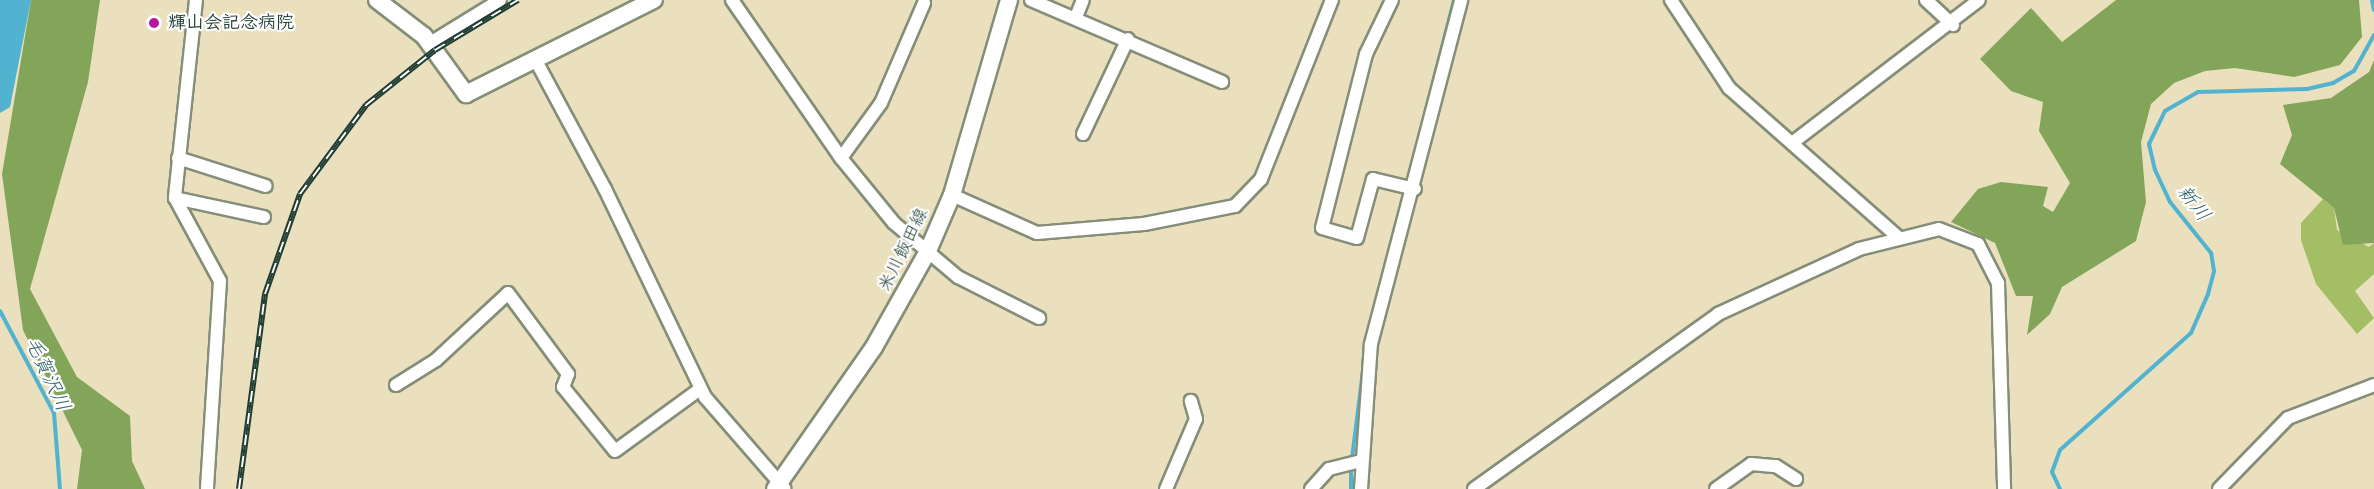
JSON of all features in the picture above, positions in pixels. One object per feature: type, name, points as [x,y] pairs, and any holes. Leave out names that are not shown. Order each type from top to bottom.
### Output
[{"type":"main road","points":[[377,0],[430,43],[466,94],[654,0]]},
{"type":"main road","name":"米川飯田線","points":[[780,487],[879,339],[927,253],[952,195],[1009,0]]},
{"type":"street","points":[[196,0],[177,158],[175,198],[220,281],[207,489]]},
{"type":"street","points":[[430,43],[500,0]]},
{"type":"street","points":[[732,0],[841,158],[894,223],[927,253],[971,286],[1039,318]]},
{"type":"street","points":[[1031,0],[1128,39],[1222,82]]},
{"type":"street","points":[[1076,17],[1083,0]]},
{"type":"street","points":[[952,195],[1037,233],[1144,224],[1236,206],[1261,179],[1332,0]]},
{"type":"street","points":[[1392,0],[1366,54],[1322,228],[1358,238],[1373,179],[1415,189]]},
{"type":"street","points":[[1361,489],[1361,461],[1371,344],[1415,189],[1461,0]]},
{"type":"street","points":[[1671,0],[1729,88],[1898,237]]},
{"type":"street","points":[[1926,0],[1953,25]]},
{"type":"street","points":[[1792,143],[1953,25],[1979,0]]},
{"type":"street","points":[[841,158],[881,104],[924,3]]},
{"type":"street","points":[[1083,134],[1128,39]]},
{"type":"street","points":[[535,59],[605,189],[700,389],[715,413],[780,487]]},
{"type":"street","points":[[177,158],[266,186]]},
{"type":"street","points":[[175,198],[264,217]]},
{"type":"street","points":[[1474,489],[1718,314],[1898,237],[1940,229],[1958,232],[1990,260],[2003,312],[2004,489]]},
{"type":"street","points":[[396,385],[436,360],[508,292],[568,374],[563,387],[615,451],[700,389]]},
{"type":"street","points":[[2219,489],[2288,418],[2374,385]]},
{"type":"street","points":[[1166,489],[1196,419],[1191,401]]},
{"type":"street","points":[[1311,489],[1329,470],[1361,461]]},
{"type":"street","points":[[1716,489],[1751,464],[1776,466],[1796,479]]},
{"type":"green space","points":[[31,0],[100,0],[88,82],[30,289],[77,377],[130,416],[132,461],[145,489],[77,489],[82,450],[23,330],[2,174]]},
{"type":"green space","points":[[2116,0],[2359,0],[2362,37],[2340,65],[2294,77],[2235,68],[2205,71],[2174,83],[2151,104],[2141,142],[2146,202],[2136,241],[2062,287],[2050,314],[2027,335],[2033,296],[2016,296],[1995,243],[1951,222],[1978,189],[2001,182],[2048,187],[2043,206],[2053,212],[2070,183],[2039,131],[2043,102],[2011,91],[1980,59],[2031,8],[2062,42]]},
{"type":"green space","points":[[2374,60],[2374,243],[2343,245],[2334,208],[2280,164],[2292,135],[2283,105],[2331,98],[2369,72]]},
{"type":"green space","points":[[2323,199],[2334,208],[2337,230],[2369,247],[2374,243],[2374,274],[2355,291],[2374,318],[2357,334],[2316,284],[2301,240],[2301,223]]},
{"type":"water","points":[[0,0],[31,0],[10,107],[0,113]]},
{"type":"waterway","points":[[1425,114],[1454,0]]},
{"type":"waterway","name":"新川","points":[[2372,0],[2374,10]]},
{"type":"waterway","name":"新川","points":[[2060,489],[2052,472],[2060,450],[2191,333],[2208,294],[2214,271],[2211,253],[2170,202],[2155,170],[2149,144],[2165,111],[2198,92],[2307,89],[2333,83],[2354,71],[2374,35]]},
{"type":"waterway","name":"毛賀沢川","points":[[0,311],[54,413],[60,489]]},
{"type":"waterway","points":[[1352,458],[1365,355]]},
{"type":"waterway","points":[[1351,472],[1351,489]]},
{"type":"railway","points":[[239,489],[265,294],[300,194],[366,105],[435,50],[518,0]]},
{"type":"place","name":"輝山会記念病院","points":[[154,23]]}]
